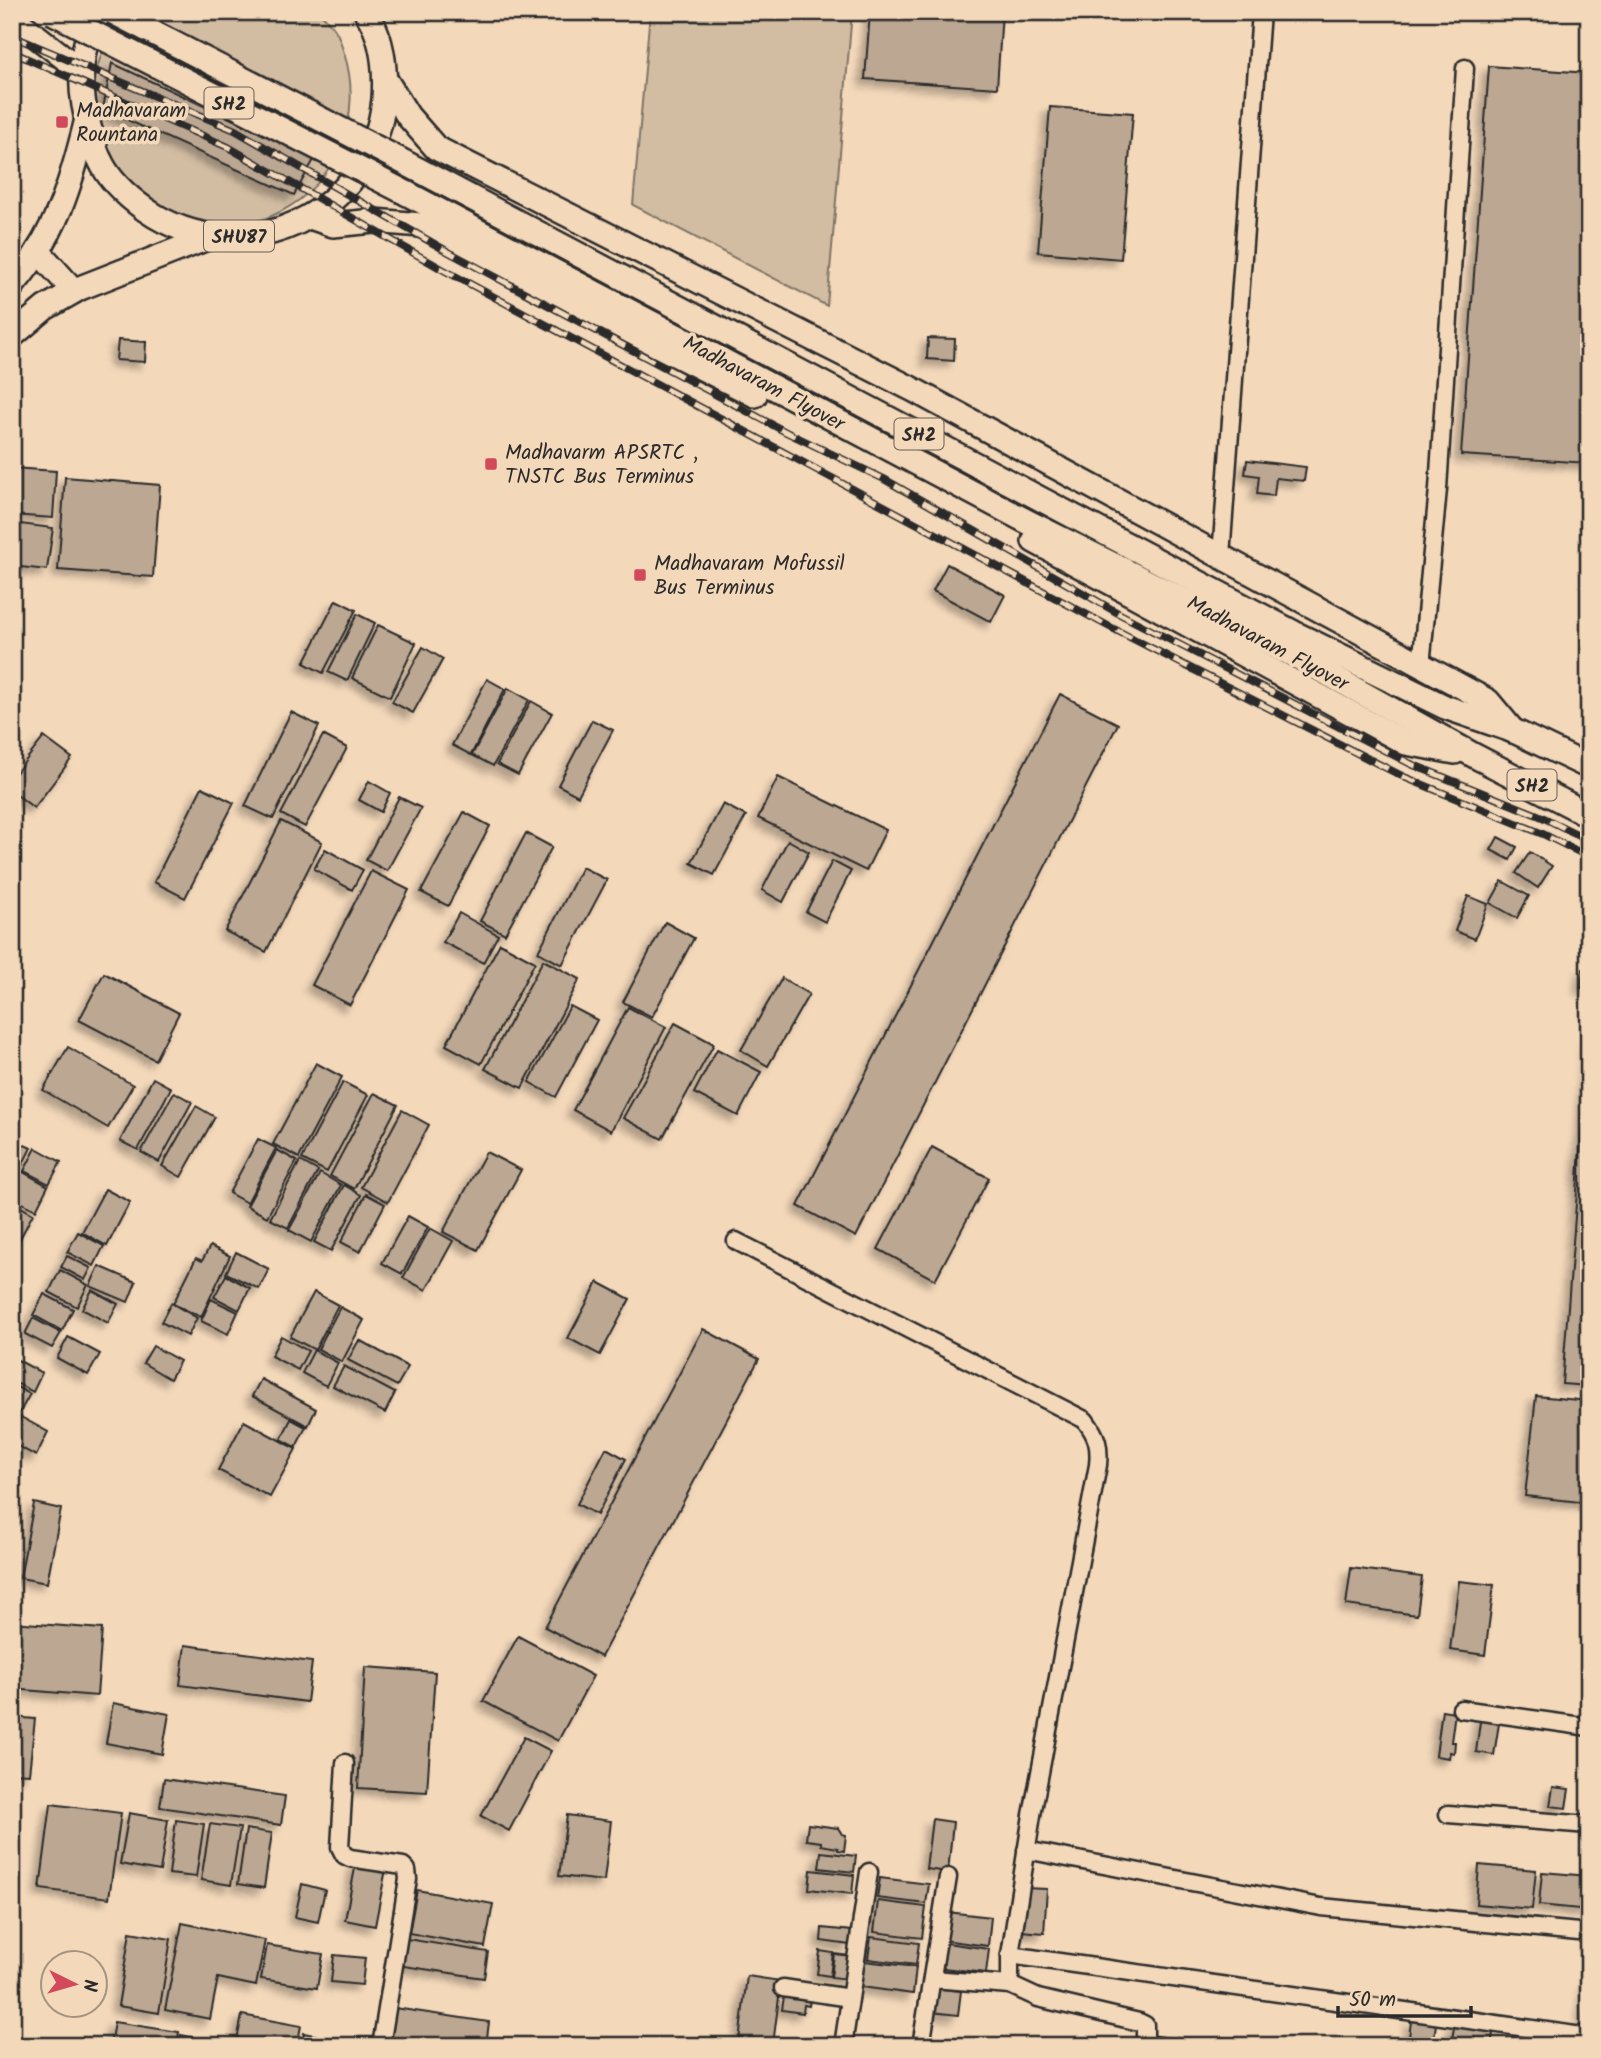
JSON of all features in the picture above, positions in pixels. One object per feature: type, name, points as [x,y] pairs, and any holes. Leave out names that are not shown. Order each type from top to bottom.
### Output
[{"type":"main road","name":"Madhavaram Flyover","points":[[52,12],[406,193],[1028,522],[1301,659],[1475,756]]},
{"type":"main road","name":"SHU87","points":[[100,12],[93,22],[80,70],[87,119],[100,162],[128,198],[166,224],[210,237],[262,236],[310,218],[342,192],[367,159],[382,120],[385,79],[382,49],[370,15]]},
{"type":"main road","name":"Madhavaram Flyover","points":[[113,12],[420,170],[1294,633],[1445,707],[1514,732]]},
{"type":"main road","points":[[12,17],[80,70]]},
{"type":"main road","points":[[385,79],[408,116],[436,148],[912,388],[1488,701],[1514,732]]},
{"type":"main road","name":"SHU87","points":[[12,286],[54,226],[72,179],[87,119]]},
{"type":"main road","points":[[310,218],[333,225],[374,221],[421,225],[821,429],[1406,743],[1475,756]]},
{"type":"main road","name":"SHU87","points":[[12,336],[45,308],[74,291],[210,237]]},
{"type":"main road","points":[[38,251],[74,291]]},
{"type":"main road","name":"SH2","points":[[1514,732],[1589,767]]},
{"type":"main road","name":"SH2","points":[[1475,756],[1589,815]]},
{"type":"street","points":[[1221,556],[1261,12]]},
{"type":"street","points":[[1421,666],[1438,489],[1465,68]]},
{"type":"street","points":[[736,1241],[1085,1420],[1096,1434],[1100,1447],[1098,1465],[1026,1850],[1010,1955],[1010,1985]]},
{"type":"street","points":[[1461,1709],[1589,1727]]},
{"type":"street","points":[[345,1763],[340,1847],[344,1855],[403,1866],[408,1870],[381,2046]]},
{"type":"street","points":[[1448,1814],[1589,1825]]},
{"type":"street","points":[[1026,1850],[1321,1907],[1589,1933]]},
{"type":"street","points":[[843,2046],[869,1872]]},
{"type":"street","points":[[921,2046],[948,1877]]},
{"type":"street","points":[[1010,1955],[1589,2037]]},
{"type":"street","points":[[932,1979],[1010,1985],[1038,1998],[1139,2022],[1145,2025],[1145,2046]]},
{"type":"street","points":[[783,1988],[850,1998]]},
{"type":"shaded area","points":[[126,12],[320,12],[340,40],[349,76],[351,99],[341,144],[331,165],[317,183],[300,199],[280,212],[261,220],[240,224],[220,225],[179,217],[143,197],[122,176],[113,162],[95,107],[96,78],[103,49]]},
{"type":"shaded area","points":[[650,12],[852,12],[827,306],[633,205]]},
{"type":"building","points":[[870,12],[1002,12],[997,88],[865,79]]},
{"type":"building","points":[[112,63],[315,158],[294,195],[103,109]]},
{"type":"building","points":[[1489,66],[1589,73],[1589,463],[1461,455]]},
{"type":"building","points":[[1050,107],[1133,113],[1121,259],[1038,252]]},
{"type":"building","points":[[928,338],[955,339],[954,361],[927,359]]},
{"type":"building","points":[[118,340],[146,342],[145,362],[116,360]]},
{"type":"building","points":[[1247,460],[1306,467],[1304,481],[1276,478],[1274,496],[1257,494],[1259,476],[1245,474]]},
{"type":"building","points":[[12,468],[56,471],[53,518],[12,515]]},
{"type":"building","points":[[65,477],[160,485],[153,577],[58,570]]},
{"type":"building","points":[[12,523],[53,528],[47,570],[12,566]]},
{"type":"building","points":[[947,564],[1005,595],[991,622],[933,591]]},
{"type":"building","points":[[336,600],[356,610],[323,673],[304,663]]},
{"type":"building","points":[[357,614],[375,623],[347,681],[328,672]]},
{"type":"building","points":[[378,625],[416,643],[390,697],[352,678]]},
{"type":"building","points":[[423,647],[443,659],[413,713],[392,702]]},
{"type":"building","points":[[487,679],[505,689],[471,755],[452,745]]},
{"type":"building","points":[[508,688],[529,700],[493,766],[472,755]]},
{"type":"building","points":[[1060,694],[1118,724],[856,1237],[798,1206]]},
{"type":"building","points":[[531,701],[552,713],[518,775],[497,764]]},
{"type":"building","points":[[291,712],[319,726],[273,819],[245,806]]},
{"type":"building","points":[[592,720],[613,730],[578,796],[558,785]]},
{"type":"building","points":[[323,735],[347,748],[305,827],[281,814]]},
{"type":"building","points":[[44,737],[72,758],[34,808],[12,791],[12,778]]},
{"type":"building","points":[[778,777],[886,830],[866,871],[758,818]]},
{"type":"building","points":[[369,781],[390,793],[381,812],[359,800]]},
{"type":"building","points":[[202,787],[234,803],[185,898],[154,882]]},
{"type":"building","points":[[399,797],[421,808],[387,871],[366,860]]},
{"type":"building","points":[[723,804],[746,816],[714,875],[691,863]]},
{"type":"building","points":[[464,812],[490,826],[448,906],[421,892]]},
{"type":"building","points":[[281,821],[322,842],[266,952],[225,931]]},
{"type":"building","points":[[526,833],[552,847],[505,934],[480,921]]},
{"type":"building","points":[[1498,837],[1517,847],[1510,860],[1491,850]]},
{"type":"building","points":[[788,840],[809,852],[783,902],[762,890]]},
{"type":"building","points":[[325,849],[363,870],[352,890],[314,869]]},
{"type":"building","points":[[1530,852],[1552,866],[1538,888],[1516,873]]},
{"type":"building","points":[[832,861],[851,871],[825,922],[806,912]]},
{"type":"building","points":[[582,867],[607,880],[562,965],[538,952]]},
{"type":"building","points":[[371,871],[409,890],[350,1005],[312,985]]},
{"type":"building","points":[[1502,881],[1529,896],[1517,918],[1490,903]]},
{"type":"building","points":[[1468,896],[1488,904],[1475,939],[1455,931]]},
{"type":"building","points":[[459,913],[498,935],[483,963],[443,942]]},
{"type":"building","points":[[665,922],[694,938],[652,1017],[623,1002]]},
{"type":"building","points":[[500,943],[535,962],[481,1064],[446,1045]]},
{"type":"building","points":[[543,960],[580,979],[522,1088],[485,1069]]},
{"type":"building","points":[[1583,969],[1589,969],[1589,988],[1581,988]]},
{"type":"building","points":[[104,973],[179,1013],[155,1060],[79,1020]]},
{"type":"building","points":[[782,978],[809,994],[768,1066],[741,1050]]},
{"type":"building","points":[[570,1006],[597,1020],[556,1097],[529,1082]]},
{"type":"building","points":[[628,1007],[666,1027],[611,1131],[573,1110]]},
{"type":"building","points":[[675,1023],[714,1044],[662,1139],[623,1118]]},
{"type":"building","points":[[1589,1037],[1589,1386],[1562,1384]]},
{"type":"building","points":[[68,1047],[133,1085],[108,1128],[43,1090]]},
{"type":"building","points":[[717,1049],[761,1072],[738,1116],[694,1093]]},
{"type":"building","points":[[316,1063],[342,1077],[299,1158],[273,1144]]},
{"type":"building","points":[[153,1078],[171,1088],[138,1150],[120,1141]]},
{"type":"building","points":[[343,1082],[368,1095],[327,1172],[302,1159]]},
{"type":"building","points":[[174,1092],[192,1102],[159,1162],[141,1152]]},
{"type":"building","points":[[374,1093],[398,1105],[354,1189],[330,1176]]},
{"type":"building","points":[[196,1106],[215,1117],[181,1177],[162,1166]]},
{"type":"building","points":[[402,1110],[429,1125],[388,1202],[361,1187]]},
{"type":"building","points":[[12,1139],[31,1148],[19,1171],[12,1167]]},
{"type":"building","points":[[258,1139],[276,1148],[247,1203],[229,1193]]},
{"type":"building","points":[[932,1147],[989,1178],[935,1280],[878,1249]]},
{"type":"building","points":[[36,1148],[61,1162],[49,1184],[24,1171]]},
{"type":"building","points":[[277,1150],[297,1161],[267,1217],[247,1206]]},
{"type":"building","points":[[486,1152],[521,1170],[478,1250],[443,1232]]},
{"type":"building","points":[[300,1161],[318,1171],[288,1228],[270,1219]]},
{"type":"building","points":[[21,1171],[48,1186],[36,1210],[12,1198],[12,1188]]},
{"type":"building","points":[[320,1173],[341,1185],[311,1242],[289,1230]]},
{"type":"building","points":[[344,1185],[361,1195],[331,1251],[314,1242]]},
{"type":"building","points":[[105,1189],[130,1202],[107,1246],[82,1232]]},
{"type":"building","points":[[366,1194],[385,1204],[360,1252],[341,1242]]},
{"type":"building","points":[[12,1202],[33,1214],[13,1252],[12,1251]]},
{"type":"building","points":[[408,1216],[428,1227],[402,1274],[382,1263]]},
{"type":"building","points":[[430,1228],[453,1241],[426,1290],[403,1278]]},
{"type":"building","points":[[78,1232],[104,1246],[94,1266],[67,1252]]},
{"type":"building","points":[[210,1246],[230,1256],[201,1317],[173,1304],[196,1258],[202,1261]]},
{"type":"building","points":[[236,1252],[269,1269],[259,1289],[226,1273]]},
{"type":"building","points":[[67,1256],[91,1268],[85,1280],[61,1267]]},
{"type":"building","points":[[99,1266],[136,1282],[128,1302],[90,1286]]},
{"type":"building","points":[[60,1270],[88,1285],[77,1307],[49,1292]]},
{"type":"building","points":[[226,1275],[250,1288],[239,1310],[214,1297]]},
{"type":"building","points":[[598,1282],[630,1299],[600,1355],[568,1338]]},
{"type":"building","points":[[92,1290],[118,1304],[108,1323],[82,1309]]},
{"type":"building","points":[[314,1292],[338,1305],[315,1350],[290,1337]]},
{"type":"building","points":[[44,1294],[73,1309],[62,1331],[33,1315]]},
{"type":"building","points":[[211,1299],[238,1312],[228,1334],[201,1321]]},
{"type":"building","points":[[171,1303],[197,1318],[188,1336],[161,1322]]},
{"type":"building","points":[[340,1307],[364,1320],[342,1362],[318,1349]]},
{"type":"building","points":[[33,1318],[61,1333],[52,1348],[25,1334]]},
{"type":"building","points":[[703,1329],[759,1359],[601,1657],[545,1627]]},
{"type":"building","points":[[281,1336],[308,1351],[298,1370],[271,1356]]},
{"type":"building","points":[[68,1337],[100,1354],[88,1375],[57,1358]]},
{"type":"building","points":[[359,1340],[408,1367],[397,1386],[348,1360]]},
{"type":"building","points":[[153,1346],[180,1361],[170,1379],[143,1363]]},
{"type":"building","points":[[314,1350],[338,1363],[326,1386],[302,1373]]},
{"type":"building","points":[[12,1357],[42,1373],[33,1392],[12,1381]]},
{"type":"building","points":[[344,1366],[395,1393],[385,1413],[333,1386]]},
{"type":"building","points":[[261,1379],[316,1409],[308,1426],[252,1396]]},
{"type":"building","points":[[13,1385],[30,1394],[20,1412],[12,1408]]},
{"type":"building","points":[[1536,1396],[1589,1401],[1589,1503],[1525,1496]]},
{"type":"building","points":[[21,1417],[48,1432],[36,1456],[12,1443],[12,1434]]},
{"type":"building","points":[[291,1419],[306,1427],[296,1447],[281,1439]]},
{"type":"building","points":[[244,1421],[296,1449],[270,1497],[218,1470]]},
{"type":"building","points":[[606,1448],[626,1459],[597,1515],[577,1504]]},
{"type":"building","points":[[34,1503],[61,1509],[47,1583],[20,1578]]},
{"type":"building","points":[[1351,1568],[1422,1577],[1417,1615],[1346,1605]]},
{"type":"building","points":[[1459,1581],[1494,1585],[1485,1655],[1450,1650]]},
{"type":"building","points":[[12,1622],[102,1629],[97,1696],[12,1689]]},
{"type":"building","points":[[518,1636],[593,1676],[558,1741],[483,1701]]},
{"type":"building","points":[[185,1645],[312,1662],[307,1702],[180,1685]]},
{"type":"building","points":[[365,1667],[435,1672],[427,1792],[358,1788]]},
{"type":"building","points":[[113,1703],[169,1714],[162,1754],[106,1743]]},
{"type":"building","points":[[1442,1710],[1455,1712],[1451,1742],[1455,1742],[1454,1753],[1450,1752],[1449,1758],[1436,1756]]},
{"type":"building","points":[[1481,1714],[1500,1717],[1494,1755],[1476,1752]]},
{"type":"building","points":[[12,1717],[35,1719],[29,1774],[12,1773]]},
{"type":"building","points":[[524,1737],[551,1751],[509,1831],[481,1816]]},
{"type":"building","points":[[164,1779],[285,1796],[281,1825],[160,1807]]},
{"type":"building","points":[[1553,1787],[1569,1789],[1566,1808],[1550,1806]]},
{"type":"building","points":[[51,1804],[121,1813],[109,1898],[40,1889]]},
{"type":"building","points":[[129,1813],[168,1820],[160,1871],[120,1864]]},
{"type":"building","points":[[567,1815],[611,1821],[604,1881],[559,1876]]},
{"type":"building","points":[[932,1819],[953,1822],[948,1872],[926,1869]]},
{"type":"building","points":[[176,1820],[204,1824],[196,1877],[169,1874]]},
{"type":"building","points":[[210,1824],[240,1828],[231,1885],[201,1880]]},
{"type":"building","points":[[808,1824],[838,1828],[846,1835],[844,1851],[821,1845],[821,1842],[806,1840]]},
{"type":"building","points":[[246,1829],[272,1833],[264,1888],[238,1884]]},
{"type":"building","points":[[821,1852],[856,1856],[854,1872],[819,1868]]},
{"type":"building","points":[[356,1863],[386,1869],[375,1926],[345,1920]]},
{"type":"building","points":[[1479,1865],[1536,1870],[1532,1909],[1476,1904]]},
{"type":"building","points":[[811,1870],[854,1875],[852,1894],[809,1889]]},
{"type":"building","points":[[1542,1872],[1589,1876],[1589,1910],[1539,1905]]},
{"type":"building","points":[[880,1878],[929,1884],[926,1904],[877,1898]]},
{"type":"building","points":[[302,1884],[325,1890],[318,1922],[295,1917]]},
{"type":"building","points":[[1024,1888],[1047,1889],[1044,1933],[1021,1931]]},
{"type":"building","points":[[417,1890],[493,1904],[485,1947],[409,1933]]},
{"type":"building","points":[[878,1901],[926,1907],[922,1938],[874,1932]]},
{"type":"building","points":[[947,1912],[991,1917],[988,1946],[943,1940]]},
{"type":"building","points":[[182,1923],[265,1940],[256,1986],[218,1978],[210,2019],[165,2010]]},
{"type":"building","points":[[822,1928],[852,1931],[850,1945],[821,1941]]},
{"type":"building","points":[[130,1932],[171,1939],[159,2013],[118,2006]]},
{"type":"building","points":[[871,1937],[919,1943],[916,1965],[868,1959]]},
{"type":"building","points":[[401,1938],[488,1952],[484,1978],[397,1965]]},
{"type":"building","points":[[946,1943],[989,1949],[986,1973],[943,1968]]},
{"type":"building","points":[[267,1945],[323,1954],[317,1988],[261,1979]]},
{"type":"building","points":[[820,1951],[833,1953],[830,1976],[817,1974]]},
{"type":"building","points":[[834,1954],[851,1956],[848,1979],[831,1977]]},
{"type":"building","points":[[334,1955],[365,1958],[362,1985],[331,1982]]},
{"type":"building","points":[[864,1961],[916,1967],[913,1994],[861,1987]]},
{"type":"building","points":[[747,1976],[781,1981],[773,2045],[739,2041]]},
{"type":"building","points":[[1587,1981],[1589,2021],[1583,2021]]},
{"type":"building","points":[[934,1988],[961,1991],[958,2015],[931,2012]]},
{"type":"building","points":[[784,1996],[810,2000],[809,2006],[804,2005],[803,2013],[782,2010]]},
{"type":"building","points":[[395,2008],[489,2022],[486,2046],[389,2046]]},
{"type":"building","points":[[242,2015],[301,2026],[297,2046],[236,2046]]},
{"type":"building","points":[[1411,2021],[1436,2024],[1433,2046],[1408,2046]]},
{"type":"building","points":[[1455,2021],[1494,2027],[1491,2046],[1451,2046]]},
{"type":"building","points":[[114,2022],[179,2032],[177,2046],[110,2046]]},
{"type":"building","points":[[304,2033],[357,2044],[357,2046],[301,2046]]},
{"type":"building","points":[[181,2035],[219,2043],[218,2046],[179,2046]]},
{"type":"building","points":[[1151,2035],[1171,2038],[1170,2046],[1149,2046]]},
{"type":"building","points":[[925,2037],[955,2041],[954,2046],[924,2046]]},
{"type":"building","points":[[1177,2037],[1196,2040],[1195,2046],[1176,2046]]},
{"type":"railway","points":[[12,36],[235,130],[445,250],[786,432],[884,479],[1118,613],[1411,764],[1540,816],[1589,840]]},
{"type":"railway","points":[[12,52],[228,147],[442,269],[1108,626],[1404,777],[1543,834],[1589,857]]},
{"type":"place","name":"Madhavaram Rountana","points":[[62,122]]},
{"type":"place","name":"Madhavarm APSRTC , TNSTC Bus Terminus","points":[[491,464]]},
{"type":"place","name":"Madhavaram Mofussil Bus Terminus","points":[[640,575]]}]
